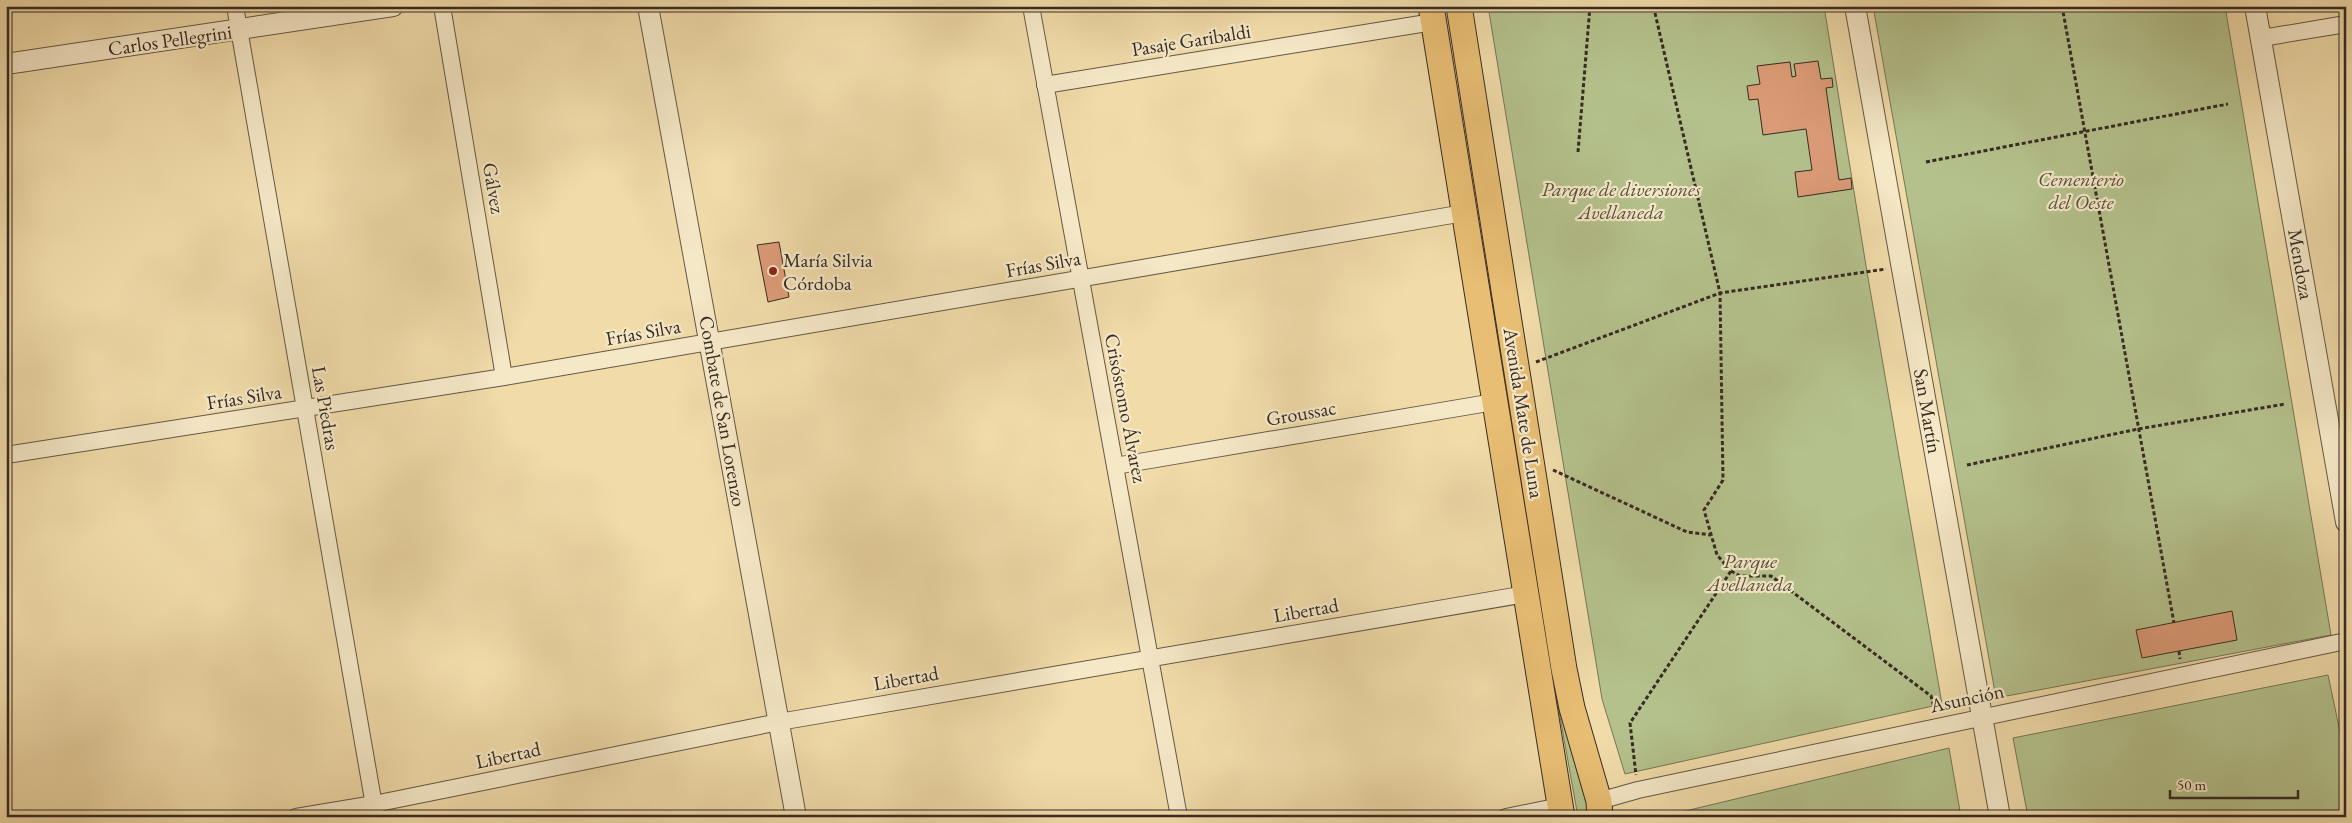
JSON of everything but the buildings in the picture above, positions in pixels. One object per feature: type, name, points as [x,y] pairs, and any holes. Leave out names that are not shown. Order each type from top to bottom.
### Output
[{"type":"main road","name":"Avenida Mate de Luna","points":[[1459,6],[1564,670],[1572,708],[1600,809]]},
{"type":"main road","name":"Avenida Mate de Luna","points":[[1432,14],[1562,811]]},
{"type":"street","name":"Las Piedras","points":[[235,6],[375,810]]},
{"type":"street","name":"Carlos Pellegrini","points":[[6,64],[393,6]]},
{"type":"street","name":"Gálvez","points":[[442,6],[504,377]]},
{"type":"street","name":"Combate de San Lorenzo","points":[[648,6],[796,817]]},
{"type":"street","name":"Crisóstomo Álvarez","points":[[1031,6],[1179,817]]},
{"type":"street","name":"San Martín","points":[[1855,6],[2000,817]]},
{"type":"street","name":"Mendoza","points":[[2255,6],[2340,450],[2346,522]]},
{"type":"street","name":"Pasaje Garibaldi","points":[[1045,85],[1432,14]]},
{"type":"street","points":[[2262,38],[2346,24]]},
{"type":"street","name":"Frías Silva","points":[[6,455],[504,377],[1464,213]]},
{"type":"street","name":"Groussac","points":[[1115,466],[1494,402]]},
{"type":"street","name":"Libertad","points":[[296,817],[375,810],[779,722],[1526,594]]},
{"type":"street","name":"Asunción","points":[[1600,809],[1638,790],[1982,716],[2346,641]]},
{"type":"street","points":[[1506,817],[1562,811]]},
{"type":"path","points":[[1578,152],[1590,6]]},
{"type":"path","points":[[2062,6],[2174,622]]},
{"type":"path","points":[[1655,13],[1720,293],[1723,480],[1704,510],[1717,555],[1731,571],[1740,576],[1771,576],[1930,696],[1940,725]]},
{"type":"path","points":[[1926,162],[2228,104]]},
{"type":"path","points":[[1517,369],[1720,293],[1902,267]]},
{"type":"path","points":[[1967,465],[2138,429],[2285,404]]},
{"type":"path","points":[[1531,460],[1686,532],[1712,535]]},
{"type":"path","points":[[1638,790],[1630,723],[1731,571]]},
{"type":"green space","name":"Parque Avellaneda","points":[[1488,6],[1824,6],[1867,272],[1942,704],[1625,774],[1602,699]]},
{"type":"green space","name":"Cementerio del Oeste","points":[[1873,6],[2225,6],[2331,635],[1996,698]]},
{"type":"green space","points":[[1552,672],[1590,817],[1578,817]]},
{"type":"green space","points":[[2328,675],[2346,760],[2346,817],[2028,817],[2013,738]]},
{"type":"green space","points":[[1949,748],[1961,817],[1660,817]]},
{"type":"place","name":"María Silvia Córdoba","points":[[773,271]]},
{"type":"park label","name":"Parque de diversiones Avellaneda","points":[[1621,200]]}]
